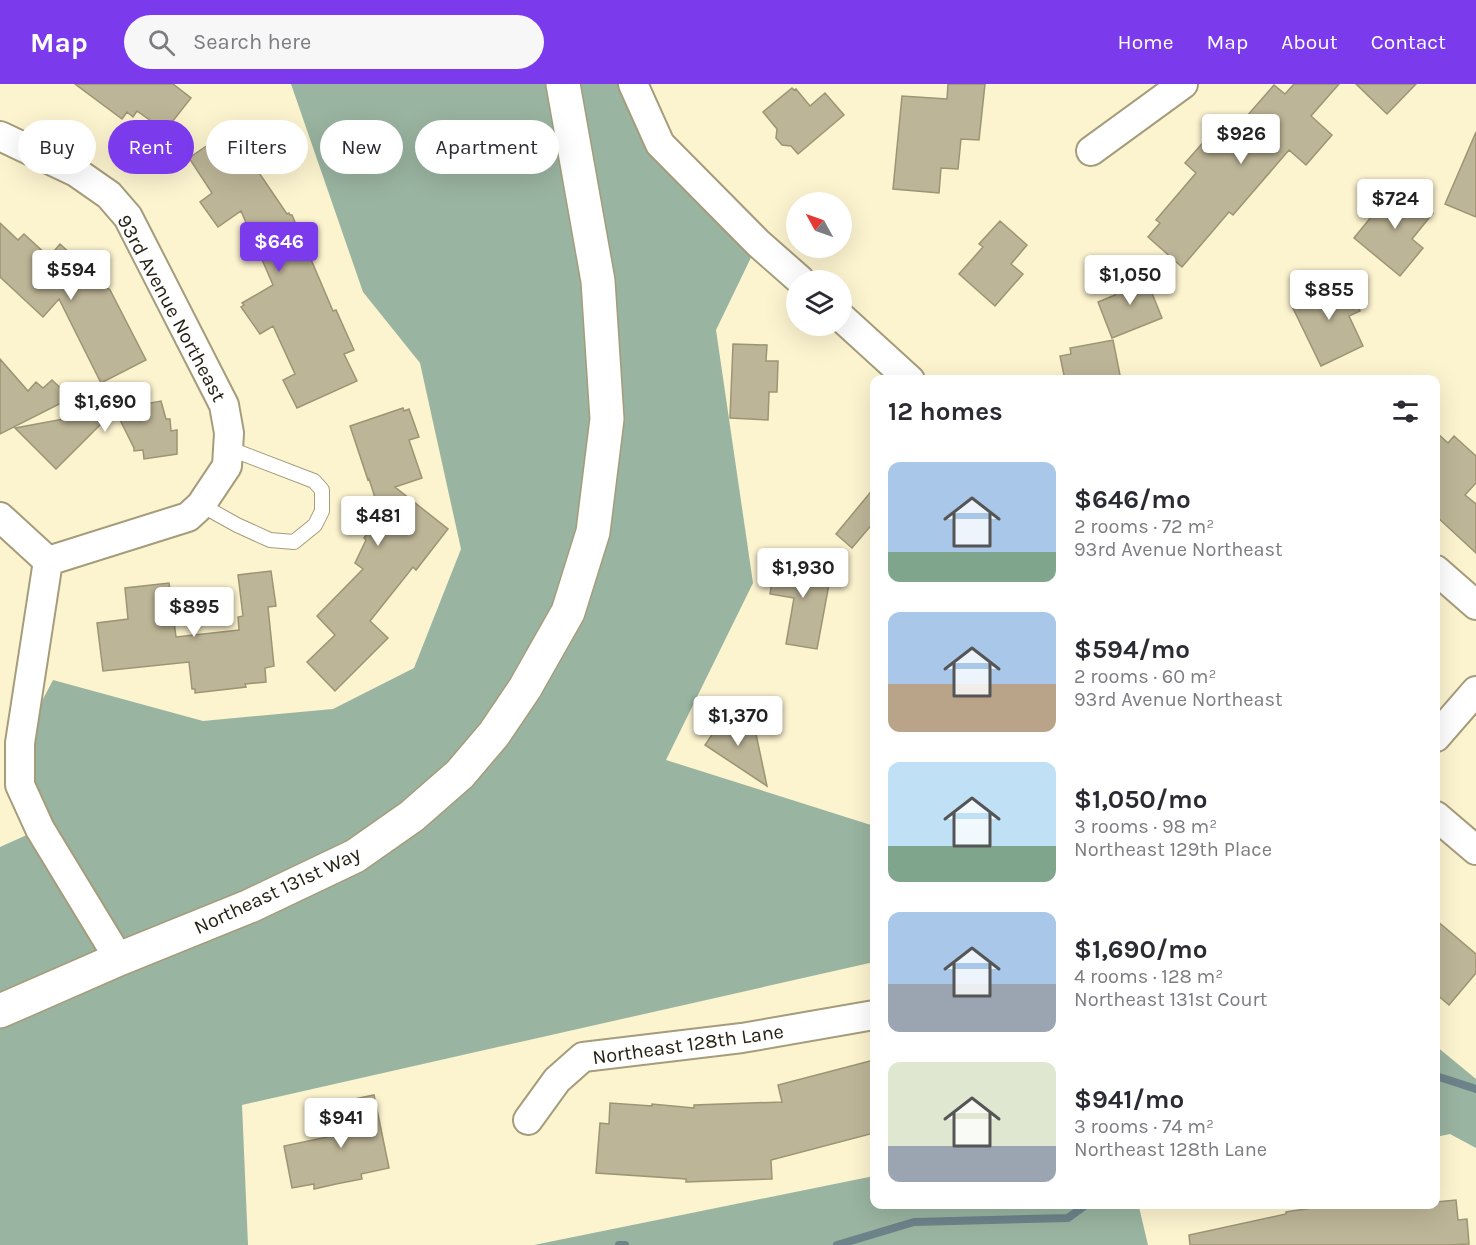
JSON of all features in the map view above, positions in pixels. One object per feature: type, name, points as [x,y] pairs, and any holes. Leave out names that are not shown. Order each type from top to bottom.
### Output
[{"type":"street","name":"Northeast 131st Way","points":[[0,1011],[119,959],[250,906],[355,856],[412,816],[460,774],[494,734],[525,688],[568,612],[594,532],[607,419],[598,281],[564,84]]},
{"type":"street","points":[[633,84],[660,144],[758,243],[789,270]]},
{"type":"street","points":[[1091,151],[1182,84]]},
{"type":"street","name":"93rd Avenue Northeast","points":[[0,136],[76,172],[109,195],[128,218],[224,405],[229,433],[227,466],[201,505]]},
{"type":"street","points":[[852,327],[905,375]]},
{"type":"street","points":[[48,561],[188,517],[201,505]]},
{"type":"street","points":[[0,517],[48,561]]},
{"type":"street","points":[[48,561],[20,743],[20,785],[40,829],[119,959]]},
{"type":"street","points":[[1440,574],[1476,605]]},
{"type":"street","points":[[1440,732],[1476,691]]},
{"type":"street","points":[[1440,819],[1476,850]]},
{"type":"street","name":"Northeast 128th Lane","points":[[528,1120],[557,1080],[583,1057],[742,1038],[870,1017]]},
{"type":"lane","points":[[201,505],[270,540],[294,542],[315,525],[322,511],[322,490],[314,481],[228,448]]},
{"type":"green space","points":[[291,84],[633,84],[660,144],[758,243],[716,330],[753,583],[666,760],[870,825],[870,963],[242,1105],[248,1245],[0,1245],[0,847],[40,829],[20,743],[53,680],[203,721],[333,709],[414,668],[461,549],[420,363],[363,292],[322,174],[403,174],[403,120],[320,120],[320,168],[308,133],[308,120],[303,120]]},
{"type":"green space","points":[[1440,1049],[1476,1079],[1476,1148],[1450,1134],[1440,1136]]},
{"type":"green space","points":[[870,1177],[870,1209],[1139,1209],[1148,1245],[534,1245]]},
{"type":"building","points":[[75,84],[173,84],[191,98],[174,120],[150,120],[137,111],[133,117],[127,112],[122,119]]},
{"type":"building","points":[[948,84],[985,84],[979,140],[961,139],[958,169],[941,168],[939,193],[893,189],[902,96],[947,99]]},
{"type":"building","points":[[1294,84],[1339,84],[1311,116],[1332,135],[1306,165],[1289,150],[1233,215],[1229,212],[1182,267],[1148,237],[1160,223],[1156,220],[1196,173],[1185,163],[1207,138],[1214,145],[1236,120],[1240,124],[1274,85],[1285,94]]},
{"type":"building","points":[[1356,84],[1416,84],[1387,114]]},
{"type":"building","points":[[792,88],[796,89],[810,106],[825,93],[844,115],[798,154],[791,146],[782,145],[776,138],[777,129],[763,112]]},
{"type":"building","points":[[1476,132],[1476,217],[1445,204]]},
{"type":"building","points":[[206,146],[206,174],[260,174],[287,214],[292,215],[333,311],[336,310],[354,350],[344,354],[357,381],[297,408],[283,380],[295,374],[273,326],[260,334],[241,307],[244,305],[242,303],[273,285],[241,211],[218,227],[200,202],[212,193],[194,166],[194,155]]},
{"type":"building","points":[[1398,184],[1433,213],[1412,239],[1423,248],[1400,276],[1354,238]]},
{"type":"building","points":[[1000,221],[1027,245],[1011,264],[1023,274],[995,306],[959,274],[983,247],[979,244]]},
{"type":"building","points":[[0,223],[18,240],[24,234],[49,257],[60,244],[110,290],[146,360],[101,383],[59,299],[43,317],[0,277]]},
{"type":"building","points":[[1143,271],[1162,318],[1112,338],[1098,302],[1115,295],[1112,289],[1121,285],[1119,281]]},
{"type":"building","points":[[1344,278],[1360,311],[1349,316],[1363,346],[1321,366],[1291,304]]},
{"type":"building","points":[[1113,340],[1120,375],[1064,375],[1060,356],[1071,354],[1070,348]]},
{"type":"building","points":[[733,344],[767,345],[766,361],[778,361],[777,392],[769,392],[768,420],[730,418]]},
{"type":"building","points":[[0,359],[28,391],[36,382],[43,388],[52,380],[71,398],[0,434]]},
{"type":"building","points":[[161,401],[166,419],[170,419],[171,431],[177,430],[177,454],[144,459],[143,450],[134,451],[115,410],[56,469],[15,428]]},
{"type":"building","points":[[403,408],[404,411],[409,409],[419,437],[409,440],[422,478],[395,487],[448,529],[416,570],[413,567],[370,621],[388,638],[335,691],[307,662],[335,635],[317,616],[363,569],[355,563],[366,540],[364,538],[381,516],[350,426]]},
{"type":"building","points":[[1440,436],[1448,443],[1454,436],[1476,456],[1476,483],[1465,495],[1476,504],[1476,553],[1440,520]]},
{"type":"building","points":[[870,493],[870,527],[852,548],[836,534]]},
{"type":"building","points":[[776,558],[832,568],[817,649],[786,644],[794,598],[770,594]]},
{"type":"building","points":[[271,571],[276,606],[268,607],[274,666],[265,668],[266,682],[245,684],[246,687],[195,693],[195,689],[192,689],[189,662],[103,671],[97,623],[128,619],[125,588],[169,583],[176,637],[239,630],[238,617],[243,616],[238,575]]},
{"type":"building","points":[[726,714],[756,734],[767,786],[705,745]]},
{"type":"building","points":[[1440,923],[1476,954],[1476,973],[1449,1005],[1440,997]]},
{"type":"building","points":[[870,1061],[870,1134],[771,1160],[772,1179],[686,1182],[686,1179],[596,1173],[600,1123],[609,1124],[610,1103],[694,1108],[694,1105],[782,1102],[778,1085]]},
{"type":"building","points":[[374,1095],[389,1168],[361,1174],[362,1179],[314,1189],[314,1184],[292,1188],[284,1146],[342,1134],[335,1103]]},
{"type":"building","points":[[1456,1200],[1458,1220],[1467,1219],[1469,1244],[1190,1245],[1189,1235],[1286,1214],[1286,1212],[1306,1209],[1440,1209],[1440,1202]]},
{"type":"waterway","points":[[1440,1077],[1476,1089]]},
{"type":"waterway","points":[[837,1245],[914,1222],[1068,1218],[1080,1209]]},
{"type":"waterway","points":[[619,1245],[625,1245]]}]
